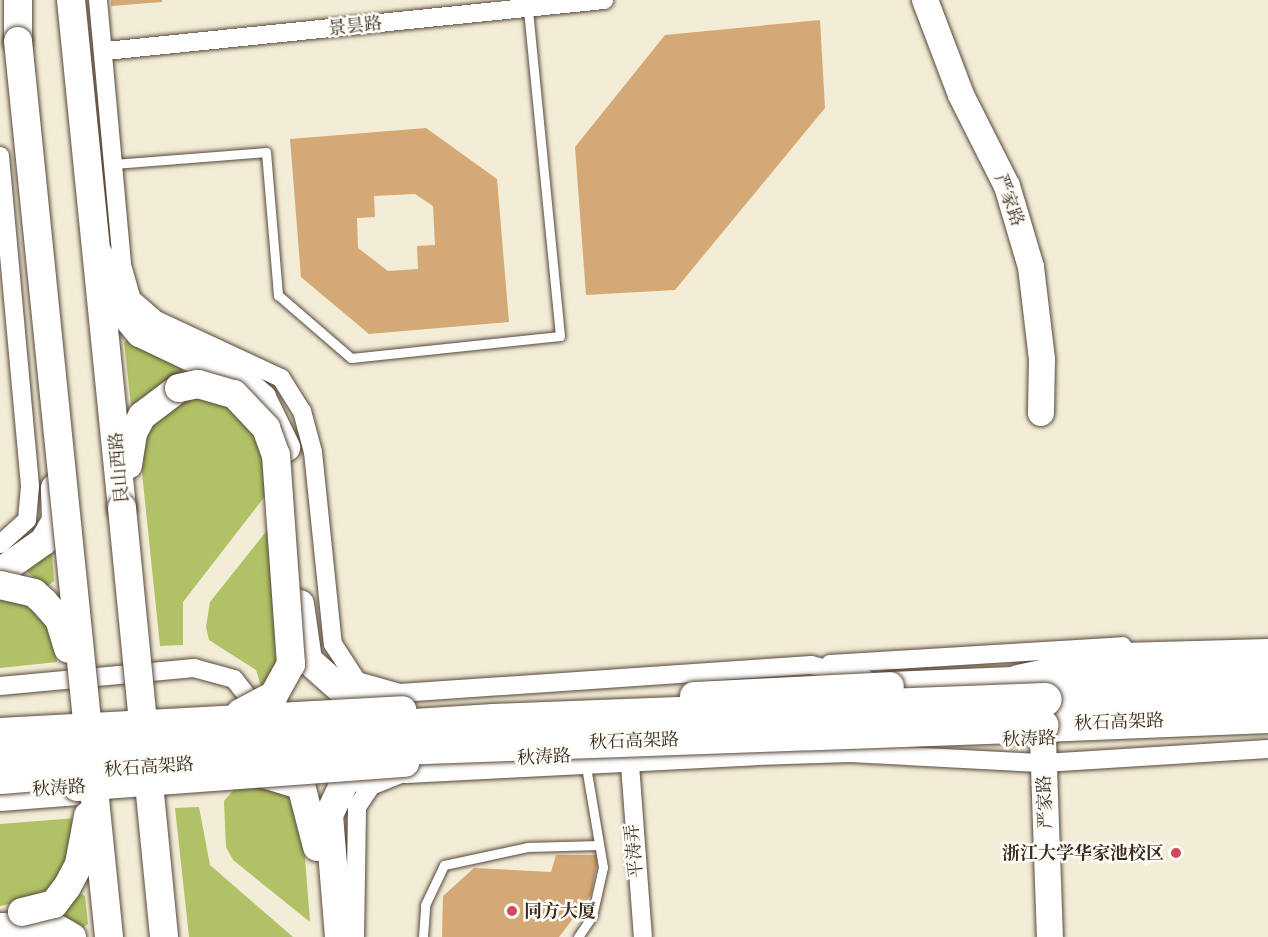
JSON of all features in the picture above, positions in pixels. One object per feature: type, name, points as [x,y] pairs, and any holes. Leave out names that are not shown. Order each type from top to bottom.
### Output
[{"type":"highway","points":[[1018,681],[1122,659],[1268,656]]},
{"type":"highway","name":"秋石高架路","points":[[0,751],[493,720],[1268,690]]},
{"type":"highway","points":[[1044,751],[1073,746],[1267,735]]},
{"type":"highway","name":"秋石高架路","points":[[0,777],[314,751],[1267,735]]},
{"type":"main road","points":[[18,0],[18,41],[109,937]]},
{"type":"main road","name":"艮山西路","points":[[72,5],[99,255],[164,937]]},
{"type":"main road","points":[[99,255],[124,314],[140,333],[223,370],[262,398],[287,449],[308,660],[345,693],[395,711]]},
{"type":"main road","points":[[0,572],[31,556],[56,520],[52,384]]},
{"type":"main road","points":[[123,508],[133,433],[158,400],[179,388],[198,384],[234,394],[266,428],[276,455],[291,664],[274,694],[246,723]]},
{"type":"main road","points":[[0,585],[34,594],[59,619],[84,700]]},
{"type":"main road","points":[[0,732],[246,723],[395,711],[890,686],[1268,672]]},
{"type":"main road","name":"秋涛路","points":[[0,792],[264,774],[396,769],[803,743],[1044,751]]},
{"type":"main road","points":[[339,937],[329,815],[345,781],[396,769]]},
{"type":"main road","points":[[264,774],[291,778],[303,792],[316,842],[324,937]]},
{"type":"main road","points":[[0,914],[54,904],[67,887],[79,864],[94,781]]},
{"type":"main road","points":[[0,927],[53,926],[72,937]]},
{"type":"street","points":[[10,0],[18,41]]},
{"type":"street","points":[[98,0],[106,51],[122,264],[132,299],[156,320],[281,378],[302,411],[313,452],[333,644],[357,681],[395,711],[811,665],[1268,639]]},
{"type":"street","name":"景昙路","points":[[106,51],[604,0]]},
{"type":"street","name":"严家路","points":[[925,0],[961,95],[1007,186],[1031,267],[1042,358],[1041,414]]},
{"type":"street","points":[[0,156],[30,486],[27,520],[0,544]]},
{"type":"street","points":[[811,665],[890,686]]},
{"type":"street","points":[[0,686],[194,668],[234,679],[248,697],[246,723],[249,766],[224,787],[0,802]]},
{"type":"street","points":[[395,711],[396,769]]},
{"type":"street","points":[[355,937],[357,807],[371,786],[396,769],[630,765],[850,753],[1044,751]]},
{"type":"street","name":"严家路","points":[[1044,751],[1050,937]]},
{"type":"street","name":"平涛弄","points":[[630,765],[643,937]]},
{"type":"lane","points":[[115,164],[266,152],[278,295],[351,358],[560,336],[528,8]]},
{"type":"lane","points":[[578,937],[592,916],[603,867],[586,766]]},
{"type":"lane","points":[[423,937],[425,905],[444,865],[498,851],[599,845]]},
{"type":"green space","points":[[132,337],[183,367],[182,377],[139,408],[131,405],[124,342]]},
{"type":"green space","points":[[212,397],[242,413],[264,454],[269,491],[183,602],[183,645],[160,646],[141,463],[146,422],[179,399]]},
{"type":"green space","points":[[273,523],[285,651],[262,689],[256,670],[209,640],[206,627],[210,602]]},
{"type":"green space","points":[[45,550],[52,554],[54,581],[46,587],[24,569]]},
{"type":"green space","points":[[0,590],[30,602],[51,633],[57,662],[0,668]]},
{"type":"green space","points":[[238,785],[286,787],[302,820],[310,922],[233,860],[226,847],[224,801]]},
{"type":"green space","points":[[199,807],[210,865],[293,937],[189,937],[175,808]]},
{"type":"green space","points":[[76,818],[71,864],[41,897],[0,906],[0,824]]},
{"type":"green space","points":[[78,892],[85,896],[88,924],[80,930],[59,917]]},
{"type":"building","points":[[111,0],[162,0],[162,2],[111,6]]},
{"type":"building","points":[[820,20],[825,108],[675,290],[586,295],[575,147],[665,35]]},
{"type":"building","points":[[426,128],[497,179],[509,322],[369,334],[301,277],[290,139]],"holes":[[[415,194],[433,206],[435,245],[417,246],[418,269],[388,271],[358,248],[357,218],[375,217],[374,196]]]},
{"type":"building","name":"同方大厦","points":[[556,855],[599,855],[591,895],[559,937],[442,937],[443,896],[474,868],[551,872]]},
{"type":"place","name":"浙江大学华家池校区","points":[[1176,853]]},
{"type":"place","name":"同方大厦","points":[[512,911]]}]
